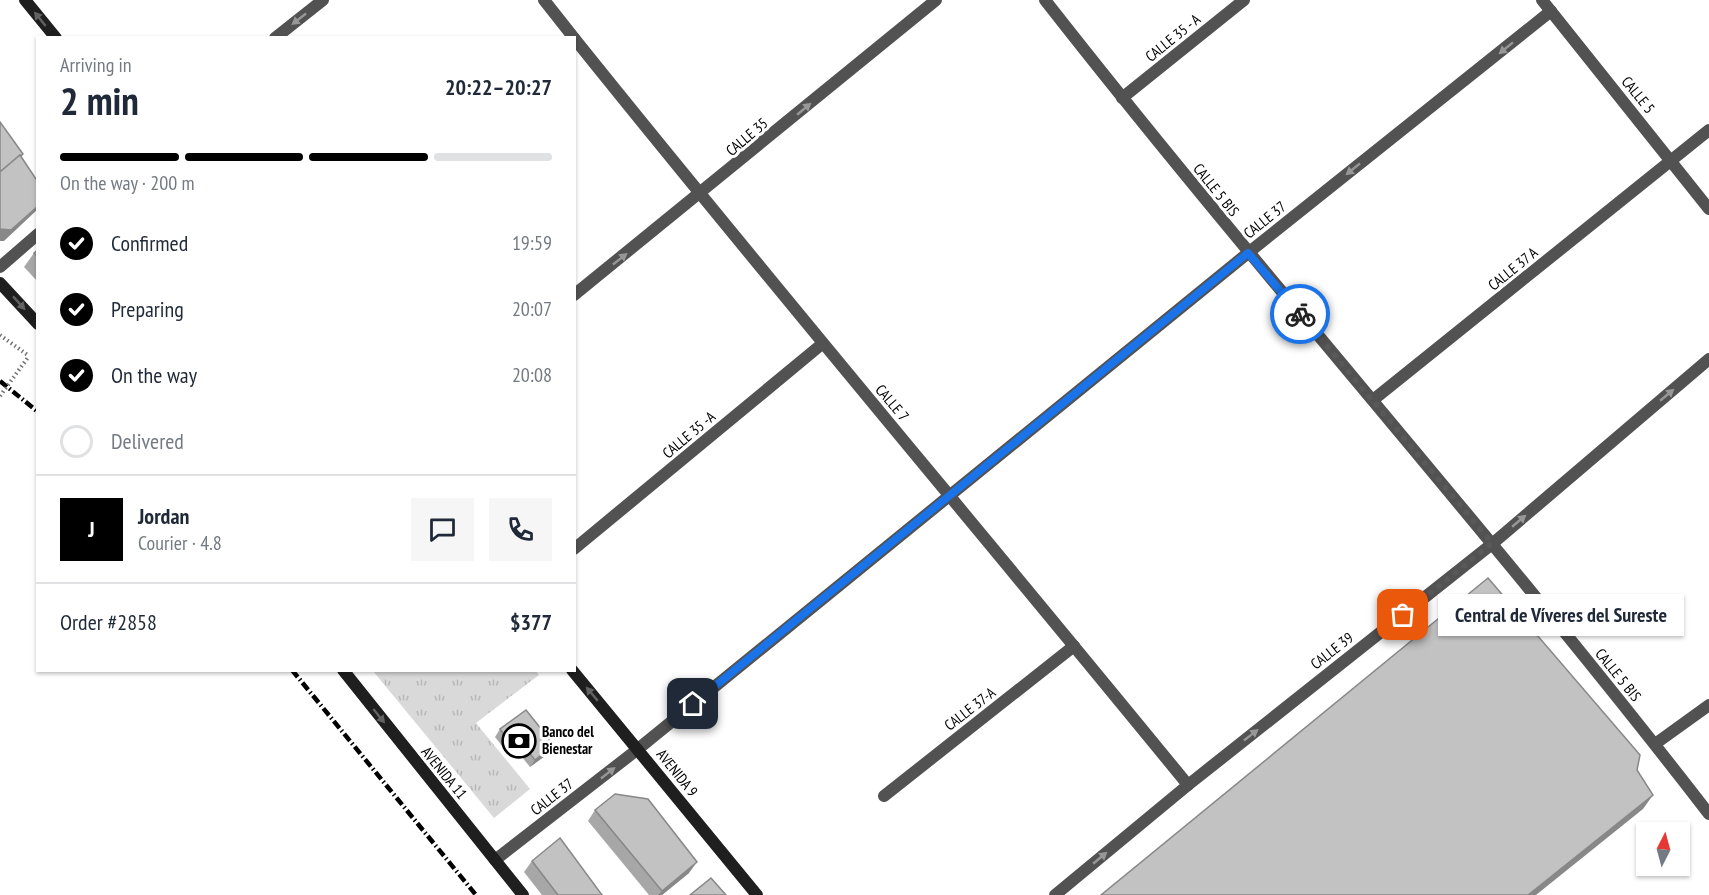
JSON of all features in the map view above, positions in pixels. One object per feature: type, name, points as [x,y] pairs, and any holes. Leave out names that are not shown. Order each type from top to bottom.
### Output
[{"type":"main road","points":[[25,0],[54,36]]},
{"type":"main road","points":[[0,283],[36,322]]},
{"type":"main road","name":"AVENIDA 11","points":[[345,672],[523,895]]},
{"type":"main road","name":"AVENIDA 9","points":[[574,672],[757,895]]},
{"type":"street","points":[[278,36],[323,0]]},
{"type":"street","name":"CALLE 7","points":[[544,0],[572,36]]},
{"type":"street","name":"CALLE 35","points":[[576,293],[700,195],[936,0]]},
{"type":"street","name":"CALLE 5 BIS","points":[[1045,0],[1248,253],[1492,543],[1709,814]]},
{"type":"street","name":"CALLE 35 - A","points":[[1122,98],[1244,0]]},
{"type":"street","name":"CALLE 5","points":[[1542,0],[1709,209]]},
{"type":"street","name":"CALLE 37","points":[[495,860],[638,749],[1248,253],[1551,11]]},
{"type":"street","name":"CALLE 7","points":[[576,40],[822,344],[951,495],[1188,785]]},
{"type":"street","name":"CALLE 37 A","points":[[1373,400],[1709,130]]},
{"type":"street","points":[[0,267],[36,236]]},
{"type":"street","name":"CALLE 35 -A","points":[[576,547],[822,344]]},
{"type":"street","name":"CALLE 39","points":[[1055,895],[1188,785],[1492,543],[1709,359]]},
{"type":"street","name":"CALLE 37-A","points":[[884,796],[1074,646]]},
{"type":"street","points":[[1655,744],[1709,705]]},
{"type":"path","points":[[0,335],[29,356],[0,396]]},
{"type":"green space","points":[[374,672],[537,672],[539,675],[476,723],[530,789],[494,818]]},
{"type":"building","points":[[0,122],[23,154],[0,172]]},
{"type":"building","points":[[20,155],[36,179],[36,208],[11,230],[0,229],[0,172]]},
{"type":"building","points":[[1488,578],[1640,755],[1637,770],[1653,795],[1528,895],[1101,895]]},
{"type":"building","name":"Banco del Bienestar","points":[[526,710],[554,745],[535,760],[518,739],[511,744],[500,729]]},
{"type":"building","points":[[615,794],[648,799],[697,862],[662,891],[595,810]]},
{"type":"building","points":[[560,838],[602,895],[558,895],[532,861]]},
{"type":"building","points":[[711,878],[726,895],[690,895]]},
{"type":"railway","points":[[0,381],[36,410]]},
{"type":"railway","points":[[294,672],[476,895]]},
{"type":"way so far","points":[[1300,314],[1492,543],[1403,615]]},
{"type":"place","name":"Central de Víveres del Sureste","points":[[1403,615]]},
{"type":"place","name":"Banco del Bienestar","points":[[519,741]]},
{"type":"route","points":[[693,704],[1248,253],[1300,314]]}]
